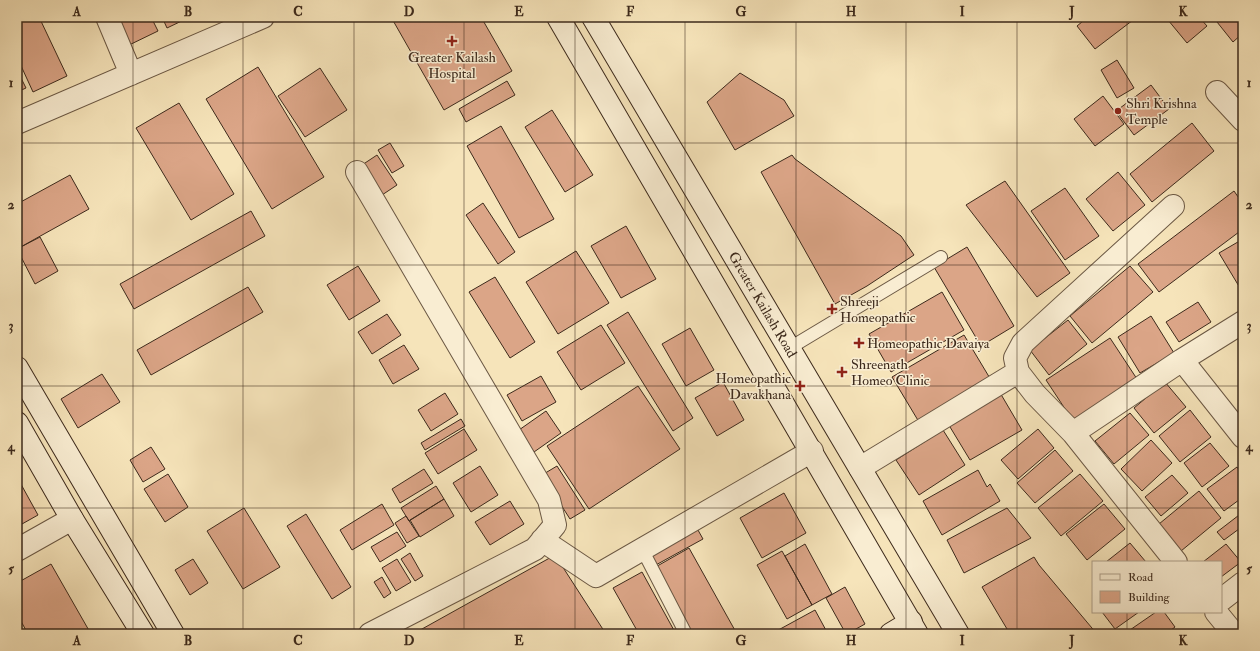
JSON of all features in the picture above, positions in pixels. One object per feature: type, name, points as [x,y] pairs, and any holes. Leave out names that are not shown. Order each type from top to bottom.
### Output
[{"type":"street","points":[[107,17],[131,74]]},
{"type":"street","points":[[17,122],[263,17]]},
{"type":"street","points":[[558,17],[914,628],[891,634]]},
{"type":"street","name":"Greater Kailash Road","points":[[593,17],[788,349],[958,634]]},
{"type":"street","points":[[1217,92],[1243,120]]},
{"type":"street","points":[[357,172],[549,500],[554,524],[535,550],[370,634]]},
{"type":"street","points":[[1173,206],[1022,343],[1015,358],[1018,372],[1035,394],[1073,433],[1175,561]]},
{"type":"street","points":[[1073,433],[1182,360],[1243,322]]},
{"type":"street","points":[[1182,360],[1243,437]]},
{"type":"street","points":[[17,368],[173,634]]},
{"type":"street","points":[[860,468],[1018,372]]},
{"type":"street","points":[[17,423],[72,518],[144,634]]},
{"type":"street","points":[[542,540],[596,576],[812,451]]},
{"type":"street","points":[[17,550],[72,518]]},
{"type":"street","points":[[1222,599],[1243,583]]},
{"type":"street","points":[[1217,613],[1234,634]]},
{"type":"lane","points":[[788,349],[941,257]]},
{"type":"lane","points":[[642,549],[686,634]]},
{"type":"building","points":[[17,17],[39,17],[67,76],[33,92],[17,57]]},
{"type":"building","points":[[112,17],[151,17],[158,31],[125,47]]},
{"type":"building","points":[[162,17],[190,17],[167,28]]},
{"type":"building","points":[[391,17],[481,17],[512,71],[444,110]]},
{"type":"building","points":[[1088,17],[1137,17],[1095,49],[1077,26]]},
{"type":"building","points":[[1172,17],[1199,17],[1207,26],[1187,43],[1168,20]]},
{"type":"building","points":[[1213,17],[1243,17],[1243,33],[1233,42]]},
{"type":"building","points":[[1117,60],[1134,88],[1117,98],[1101,70]]},
{"type":"building","points":[[258,67],[324,177],[272,209],[206,99]]},
{"type":"building","points":[[320,68],[347,110],[305,137],[278,96]]},
{"type":"building","points":[[17,70],[26,88],[17,92]]},
{"type":"building","points":[[740,73],[784,100],[794,116],[735,150],[707,102]]},
{"type":"building","points":[[507,81],[515,95],[466,122],[459,109]]},
{"type":"building","points":[[1151,85],[1169,109],[1134,135],[1116,111]]},
{"type":"building","points":[[1103,96],[1124,124],[1095,146],[1074,119]]},
{"type":"building","points":[[179,103],[234,194],[191,220],[136,128]]},
{"type":"building","points":[[552,110],[593,175],[565,192],[525,127]]},
{"type":"building","points":[[1192,123],[1214,151],[1152,202],[1130,174]]},
{"type":"building","points":[[501,126],[554,219],[519,238],[467,146]]},
{"type":"building","points":[[390,143],[404,166],[392,173],[378,150]]},
{"type":"building","points":[[377,155],[397,185],[379,197],[359,167]]},
{"type":"building","points":[[792,155],[795,159],[901,236],[914,255],[867,286],[835,304],[761,172]]},
{"type":"building","points":[[1118,172],[1145,205],[1113,231],[1086,199]]},
{"type":"building","points":[[70,175],[89,209],[17,249],[17,204]]},
{"type":"building","points":[[1005,181],[1070,273],[1037,297],[966,205]]},
{"type":"building","points":[[1065,188],[1099,236],[1065,260],[1031,211]]},
{"type":"building","points":[[1234,191],[1243,204],[1243,229],[1159,292],[1138,264]]},
{"type":"building","points":[[483,203],[515,252],[498,264],[466,215]]},
{"type":"building","points":[[251,211],[265,236],[134,309],[120,284]]},
{"type":"building","points":[[626,226],[656,279],[621,298],[591,246]]},
{"type":"building","points":[[40,237],[58,271],[35,284],[17,249]]},
{"type":"building","points":[[1243,239],[1243,293],[1219,253]]},
{"type":"building","points":[[967,247],[1014,326],[981,346],[934,267]]},
{"type":"building","points":[[576,251],[609,303],[558,334],[526,282]]},
{"type":"building","points":[[358,266],[380,301],[349,320],[327,285]]},
{"type":"building","points":[[1130,266],[1153,292],[1092,343],[1070,316]]},
{"type":"building","points":[[495,277],[535,342],[510,358],[469,292]]},
{"type":"building","points":[[248,287],[263,312],[151,375],[137,350]]},
{"type":"building","points":[[942,292],[964,330],[891,372],[869,334]]},
{"type":"building","points":[[1198,302],[1211,322],[1179,342],[1166,322]]},
{"type":"building","points":[[628,312],[693,418],[673,431],[607,325]]},
{"type":"building","points":[[387,314],[401,335],[372,354],[358,332]]},
{"type":"building","points":[[1151,316],[1174,353],[1140,373],[1118,337]]},
{"type":"building","points":[[1068,320],[1087,344],[1049,375],[1030,350]]},
{"type":"building","points":[[601,325],[625,363],[581,390],[557,352]]},
{"type":"building","points":[[690,328],[714,370],[686,386],[662,344]]},
{"type":"building","points":[[964,335],[991,380],[919,422],[892,377]]},
{"type":"building","points":[[1110,338],[1139,382],[1075,424],[1046,380]]},
{"type":"building","points":[[404,345],[419,369],[393,384],[379,360]]},
{"type":"building","points":[[102,374],[120,402],[78,428],[61,399]]},
{"type":"building","points":[[541,376],[556,402],[522,421],[507,395]]},
{"type":"building","points":[[723,382],[744,420],[717,436],[695,398]]},
{"type":"building","points":[[1165,382],[1186,407],[1154,433],[1134,408]]},
{"type":"building","points":[[638,386],[680,449],[589,509],[547,446]]},
{"type":"building","points":[[999,391],[1022,430],[970,460],[947,422]]},
{"type":"building","points":[[445,393],[458,414],[431,431],[418,410]]},
{"type":"building","points":[[1190,410],[1211,437],[1180,462],[1159,436]]},
{"type":"building","points":[[546,411],[561,433],[534,452],[519,430]]},
{"type":"building","points":[[1130,413],[1149,435],[1114,464],[1095,441]]},
{"type":"building","points":[[461,419],[465,426],[425,450],[421,443]]},
{"type":"building","points":[[464,429],[477,450],[438,474],[425,453]]},
{"type":"building","points":[[1038,429],[1054,448],[1018,479],[1001,460]]},
{"type":"building","points":[[943,430],[965,465],[919,495],[896,460]]},
{"type":"building","points":[[1151,440],[1172,463],[1142,491],[1121,469]]},
{"type":"building","points":[[1210,443],[1229,466],[1202,487],[1184,463]]},
{"type":"building","points":[[151,447],[165,469],[143,482],[130,460]]},
{"type":"building","points":[[1055,450],[1073,471],[1035,503],[1017,483]]},
{"type":"building","points":[[480,466],[498,495],[471,512],[453,483]]},
{"type":"building","points":[[557,466],[585,510],[570,519],[542,475]]},
{"type":"building","points":[[1237,467],[1243,476],[1243,497],[1224,511],[1207,489]]},
{"type":"building","points":[[424,469],[433,483],[400,503],[392,489]]},
{"type":"building","points":[[978,470],[987,487],[990,484],[1000,501],[942,535],[923,501]]},
{"type":"building","points":[[168,474],[188,507],[165,522],[144,489]]},
{"type":"building","points":[[1080,474],[1103,501],[1061,536],[1038,508]]},
{"type":"building","points":[[1172,475],[1188,493],[1161,516],[1145,497]]},
{"type":"building","points":[[17,477],[38,515],[22,524],[17,517]]},
{"type":"building","points":[[436,486],[444,499],[409,521],[401,508]]},
{"type":"building","points":[[1199,491],[1221,518],[1181,551],[1159,524]]},
{"type":"building","points":[[784,493],[806,533],[762,558],[740,518]]},
{"type":"building","points":[[444,499],[454,516],[420,537],[410,520]]},
{"type":"building","points":[[510,501],[524,524],[490,545],[475,522]]},
{"type":"building","points":[[382,504],[394,525],[352,550],[340,530]]},
{"type":"building","points":[[1104,504],[1125,529],[1087,560],[1066,534]]},
{"type":"building","points":[[244,508],[280,567],[243,589],[207,531]]},
{"type":"building","points":[[1007,508],[1031,538],[964,573],[947,540]]},
{"type":"building","points":[[1243,512],[1243,526],[1224,540],[1217,532]]},
{"type":"building","points":[[306,514],[351,587],[332,599],[287,526]]},
{"type":"building","points":[[406,516],[419,536],[407,543],[395,523]]},
{"type":"building","points":[[694,523],[703,539],[654,566],[645,550]]},
{"type":"building","points":[[397,532],[406,546],[380,562],[371,547]]},
{"type":"building","points":[[1130,543],[1145,561],[1107,561]]},
{"type":"building","points":[[805,544],[832,594],[812,605],[785,556]]},
{"type":"building","points":[[1226,544],[1241,562],[1222,576],[1222,561],[1204,561]]},
{"type":"building","points":[[689,548],[737,634],[688,634],[652,569]]},
{"type":"building","points":[[782,551],[812,605],[787,619],[757,565]]},
{"type":"building","points":[[410,553],[423,576],[415,581],[401,559]]},
{"type":"building","points":[[555,555],[606,634],[413,634]]},
{"type":"building","points":[[1034,557],[1097,634],[1010,634],[982,587]]},
{"type":"building","points":[[193,559],[208,583],[190,595],[175,570]]},
{"type":"building","points":[[397,559],[411,582],[396,591],[382,568]]},
{"type":"building","points":[[51,564],[91,634],[28,634],[17,614],[17,583]]},
{"type":"building","points":[[642,572],[676,634],[639,634],[613,588]]},
{"type":"building","points":[[382,577],[391,593],[384,598],[374,582]]},
{"type":"building","points":[[845,587],[865,624],[847,634],[826,598]]},
{"type":"building","points":[[815,610],[828,634],[771,634]]},
{"type":"building","points":[[1103,613],[1138,613],[1115,629]]},
{"type":"building","points":[[1155,613],[1165,613],[1175,627],[1166,634],[1128,634],[1127,632]]},
{"type":"place","name":"Greater Kailash Hospital","points":[[452,41]]},
{"type":"place","name":"Shri Krishna Temple","points":[[1118,111]]},
{"type":"place","name":"Shreeji Homeopathic","points":[[832,309]]},
{"type":"place","name":"Homeopathic Davaiya","points":[[859,343]]},
{"type":"place","name":"Shreenath Homeo Clinic","points":[[842,372]]},
{"type":"place","name":"Homeopathic Davakhana","points":[[800,386]]}]
